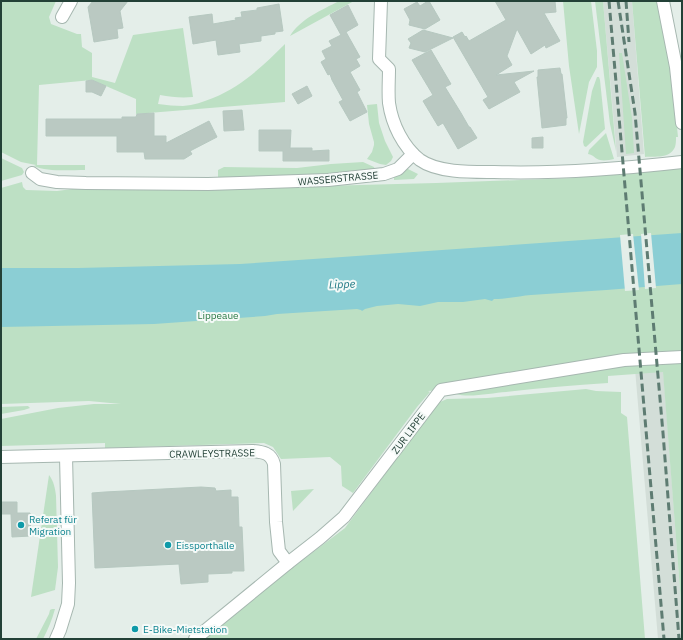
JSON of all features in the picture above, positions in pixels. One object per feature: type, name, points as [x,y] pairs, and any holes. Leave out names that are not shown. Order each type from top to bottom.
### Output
[{"type":"street","points":[[62,17],[71,1]]},
{"type":"street","points":[[381,1],[379,59],[389,69],[389,102],[393,117],[406,146],[413,154],[429,165],[440,168],[483,172],[527,173],[575,171],[682,162]]},
{"type":"street","points":[[663,1],[679,66],[682,123]]},
{"type":"street","name":"WASSERSTRASSE","points":[[32,173],[40,179],[57,182],[86,183],[208,184],[328,180],[384,174],[398,169],[413,154]]},
{"type":"street","name":"ZUR LIPPE","points":[[194,639],[344,517],[441,390],[624,360],[682,357]]},
{"type":"street","name":"CRAWLEYSTRASSE","points":[[1,457],[262,452],[269,455],[273,459],[279,551],[288,563]]},
{"type":"street","points":[[56,639],[68,604],[69,583],[66,456]]},
{"type":"shaded area","points":[[603,1],[632,1],[644,154],[617,157]]},
{"type":"shaded area","points":[[663,367],[682,615],[682,639],[658,639],[635,369]]},
{"type":"green space","points":[[1,1],[56,1],[49,17],[51,24],[77,34],[81,34],[82,47],[92,53],[92,77],[115,83],[133,35],[183,28],[193,97],[160,95],[158,104],[180,106],[191,105],[206,101],[224,93],[252,75],[285,44],[285,102],[136,114],[136,99],[92,80],[39,85],[37,165],[85,165],[85,170],[45,169],[34,166],[36,165],[21,162],[1,152]]},
{"type":"green space","points":[[339,1],[354,1],[290,36],[305,20]]},
{"type":"green space","points":[[563,1],[591,1],[597,51],[597,67],[589,82],[579,134],[569,66]]},
{"type":"green space","points":[[595,1],[603,1],[616,151],[610,124]]},
{"type":"green space","points":[[632,1],[659,1],[672,80],[678,137],[676,137],[673,151],[662,156],[645,157]]},
{"type":"green space","points":[[619,53],[622,53],[632,118],[634,153],[626,154]]},
{"type":"green space","points":[[597,77],[599,77],[600,80],[605,129],[586,147],[584,146],[583,142],[592,91]]},
{"type":"green space","points":[[377,104],[379,123],[385,141],[393,157],[386,165],[367,159],[372,152],[374,142],[369,124],[367,105]]},
{"type":"green space","points":[[606,133],[614,159],[600,160],[588,154],[589,150]]},
{"type":"green space","points":[[1,158],[22,168],[24,172],[22,175],[1,181]]},
{"type":"green space","points":[[363,162],[374,167],[375,170],[372,172],[218,179],[218,170],[224,167],[297,168]]},
{"type":"green space","points":[[406,168],[418,174],[414,179],[394,180],[394,177]]},
{"type":"green space","name":"Lippeaue","points":[[682,168],[682,615],[663,372],[608,376],[608,383],[481,395],[467,396],[456,394],[465,392],[439,390],[428,391],[430,392],[417,407],[353,493],[342,486],[341,466],[330,457],[281,459],[273,447],[264,443],[105,448],[105,443],[1,446],[1,419],[58,408],[94,404],[121,404],[89,401],[1,404],[1,188],[22,182],[23,187],[26,190],[57,191],[80,188],[203,189],[436,183],[575,178],[595,174]]},
{"type":"green space","points":[[586,389],[621,392],[621,413],[627,417],[645,639],[204,639],[267,587],[345,528],[440,402],[447,399],[487,398]]},
{"type":"green space","points":[[28,406],[30,408],[1,414],[1,407]]},
{"type":"green space","points":[[49,475],[54,485],[56,496],[58,567],[55,590],[31,597]]},
{"type":"green space","points":[[314,489],[293,511],[291,491]]},
{"type":"green space","points":[[55,609],[43,639],[36,639],[50,610]]},
{"type":"water","name":"Lippe","points":[[682,233],[682,284],[531,295],[494,299],[492,301],[485,299],[463,302],[438,302],[420,306],[398,304],[377,306],[362,311],[357,309],[277,314],[154,324],[1,327],[1,268],[78,268],[240,264]]},
{"type":"pier","points":[[651,233],[656,288],[645,289],[641,234]]},
{"type":"pier","points":[[633,234],[639,290],[625,291],[620,235]]},
{"type":"building","points":[[93,1],[128,1],[120,11],[123,28],[117,29],[118,38],[94,42],[88,7]]},
{"type":"building","points":[[428,1],[440,20],[425,29],[409,25],[410,20],[404,9],[417,2],[420,6]]},
{"type":"building","points":[[495,1],[555,1],[556,12],[544,13],[560,41],[546,48],[545,45],[531,54],[517,29],[507,56],[512,65],[496,75],[534,71],[514,82],[520,92],[489,109],[483,100],[488,97],[453,37],[462,32],[469,41],[506,20]]},
{"type":"building","points":[[279,4],[283,31],[261,36],[261,41],[239,44],[240,52],[218,55],[216,40],[193,44],[189,17],[212,14],[213,24],[236,20],[235,18],[242,17],[241,12],[257,10],[257,8]]},
{"type":"building","points":[[348,5],[358,25],[346,32],[360,57],[356,59],[360,66],[350,72],[360,90],[357,92],[367,112],[350,121],[339,102],[343,100],[330,74],[328,75],[321,62],[326,59],[322,51],[332,46],[329,41],[341,35],[330,15]]},
{"type":"building","points":[[423,30],[453,38],[425,52],[409,48],[411,43],[408,39]]},
{"type":"building","points":[[431,50],[451,84],[445,87],[477,138],[458,149],[443,123],[438,126],[423,101],[433,95],[412,60]]},
{"type":"building","points":[[560,68],[567,118],[566,125],[542,128],[537,77],[538,70]]},
{"type":"building","points":[[92,80],[106,86],[101,96],[92,92],[86,92],[86,81]]},
{"type":"building","points":[[307,86],[312,96],[298,104],[292,94]]},
{"type":"building","points":[[242,110],[244,130],[224,131],[223,111]]},
{"type":"building","points":[[154,113],[154,136],[166,136],[166,143],[209,121],[217,137],[190,151],[192,154],[184,159],[145,159],[144,152],[117,152],[117,136],[46,136],[46,119],[122,119],[122,117],[136,117],[137,114]]},
{"type":"building","points":[[259,130],[291,130],[290,148],[312,148],[312,151],[329,150],[329,161],[283,161],[283,151],[259,151]]},
{"type":"building","points":[[543,137],[543,148],[532,148],[532,138]]},
{"type":"building","name":"Eissporthalle","points":[[201,487],[215,488],[216,491],[231,490],[231,497],[238,497],[239,527],[242,527],[244,571],[208,574],[208,582],[181,584],[179,564],[95,568],[92,493]]},
{"type":"building","name":"Referat für Migration","points":[[1,502],[17,502],[17,513],[30,513],[31,536],[12,537],[11,514],[1,514]]},
{"type":"railway","points":[[609,1],[664,639]]},
{"type":"railway","points":[[618,1],[635,113],[663,433],[679,639]]},
{"type":"railway","points":[[626,1],[629,42]]},
{"type":"place","name":"Referat für Migration","points":[[21,525]]},
{"type":"place","name":"Eissporthalle","points":[[168,545]]},
{"type":"place","name":"E-Bike-Mietstation","points":[[135,629]]}]
